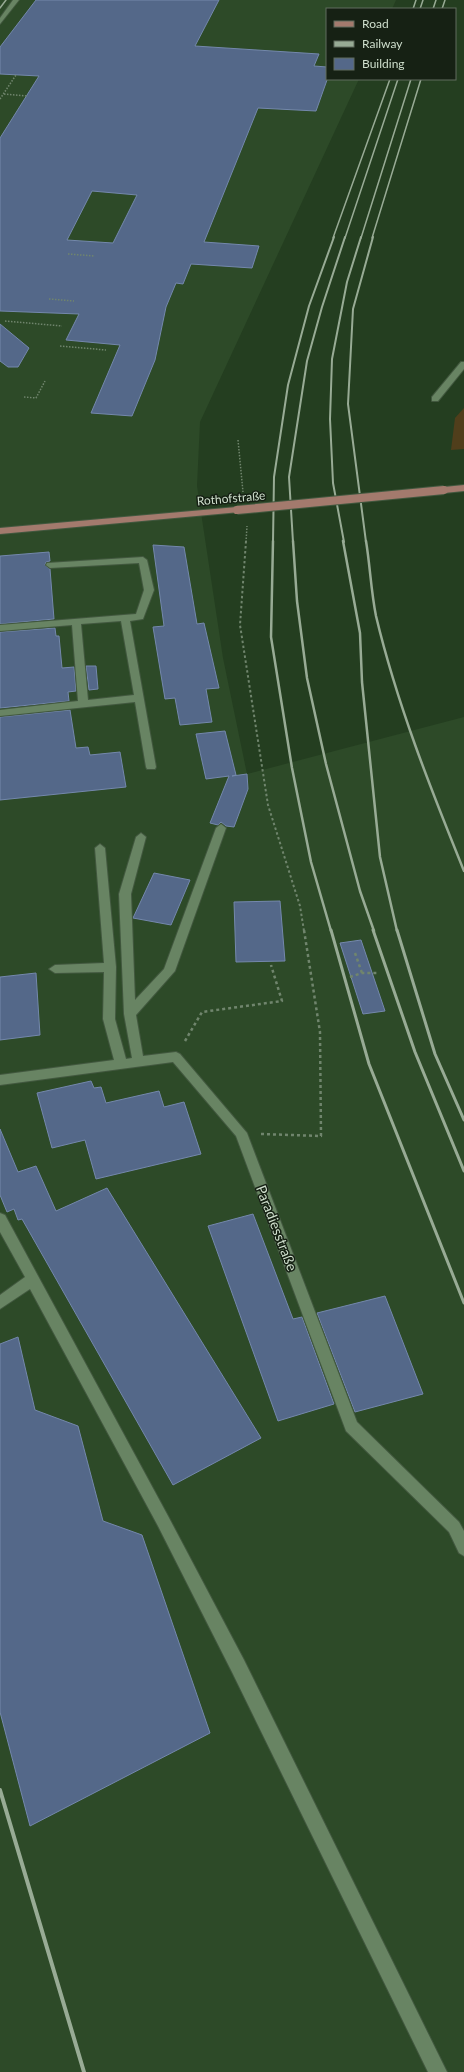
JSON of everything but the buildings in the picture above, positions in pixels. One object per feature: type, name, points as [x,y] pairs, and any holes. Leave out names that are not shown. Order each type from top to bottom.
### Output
[{"type":"main road","name":"Rothofstraße","points":[[0,531],[464,488]]},
{"type":"street","points":[[0,22],[16,0]]},
{"type":"street","points":[[435,399],[464,364]]},
{"type":"street","points":[[0,628],[140,617],[149,590],[143,560],[50,565]]},
{"type":"street","points":[[125,618],[150,767]]},
{"type":"street","points":[[76,622],[83,704]]},
{"type":"street","points":[[0,713],[139,698]]},
{"type":"street","points":[[130,1014],[169,971],[221,828]]},
{"type":"street","points":[[138,1060],[130,1014],[125,894],[141,837]]},
{"type":"street","points":[[100,848],[110,967],[109,1019],[121,1063]]},
{"type":"street","points":[[55,969],[110,967]]},
{"type":"street","points":[[0,1080],[138,1060],[176,1057]]},
{"type":"street","name":"Paradiesstraße","points":[[176,1057],[241,1133],[351,1426],[454,1526],[464,1548]]},
{"type":"street","points":[[0,1219],[163,1521],[238,1666],[438,2072]]},
{"type":"street","points":[[0,1303],[33,1279]]},
{"type":"path","points":[[0,99],[16,75]]},
{"type":"path","points":[[3,94],[27,96]]},
{"type":"path","points":[[68,254],[95,256]]},
{"type":"path","points":[[49,299],[74,301]]},
{"type":"path","points":[[5,321],[62,326]]},
{"type":"path","points":[[60,346],[106,350]]},
{"type":"path","points":[[24,397],[36,398],[45,380]]},
{"type":"path","points":[[238,440],[243,495]]},
{"type":"path","points":[[241,1133],[321,1136],[320,1032],[300,906],[268,805],[240,625],[247,534],[246,519]]},
{"type":"path","points":[[355,953],[362,973]]},
{"type":"path","points":[[176,1057],[202,1012],[282,1001],[271,965]]},
{"type":"path","points":[[350,977],[362,973],[377,973]]},
{"type":"shaded area","points":[[0,0],[396,0],[392,8],[326,8],[326,80],[359,80],[200,422],[197,486],[223,658],[247,774],[464,717],[464,2072],[0,2072]]},
{"type":"shaded area","points":[[464,408],[464,449],[451,450],[455,418]]},
{"type":"railway","points":[[0,8],[6,0]]},
{"type":"railway","points":[[413,8],[416,0]]},
{"type":"railway","points":[[420,8],[423,0]]},
{"type":"railway","points":[[433,8],[436,0]]},
{"type":"railway","points":[[442,8],[445,0]]},
{"type":"railway","points":[[333,238],[390,80]]},
{"type":"railway","points":[[345,238],[398,80]]},
{"type":"railway","points":[[361,238],[411,80]]},
{"type":"railway","points":[[372,238],[421,80]]},
{"type":"railway","points":[[273,542],[274,477],[288,385],[309,306],[334,237]]},
{"type":"railway","points":[[293,542],[289,477],[307,361],[322,307],[345,237]]},
{"type":"railway","points":[[344,542],[333,483],[330,419],[332,359],[347,282],[361,237]]},
{"type":"railway","points":[[366,542],[348,404],[353,309],[373,237]]},
{"type":"railway","points":[[273,541],[271,637],[292,768],[311,862],[331,931]]},
{"type":"railway","points":[[293,541],[297,601],[307,678],[326,764],[360,891],[374,931]]},
{"type":"railway","points":[[343,541],[360,633],[362,682],[380,857],[397,931]]},
{"type":"railway","points":[[366,541],[376,616],[384,649],[415,745],[464,871]]},
{"type":"railway","points":[[331,930],[369,1064],[464,1303]]},
{"type":"railway","points":[[373,930],[415,1052],[464,1171]]},
{"type":"railway","points":[[397,930],[435,1054],[464,1120]]},
{"type":"railway","points":[[0,1790],[84,2072]]}]
